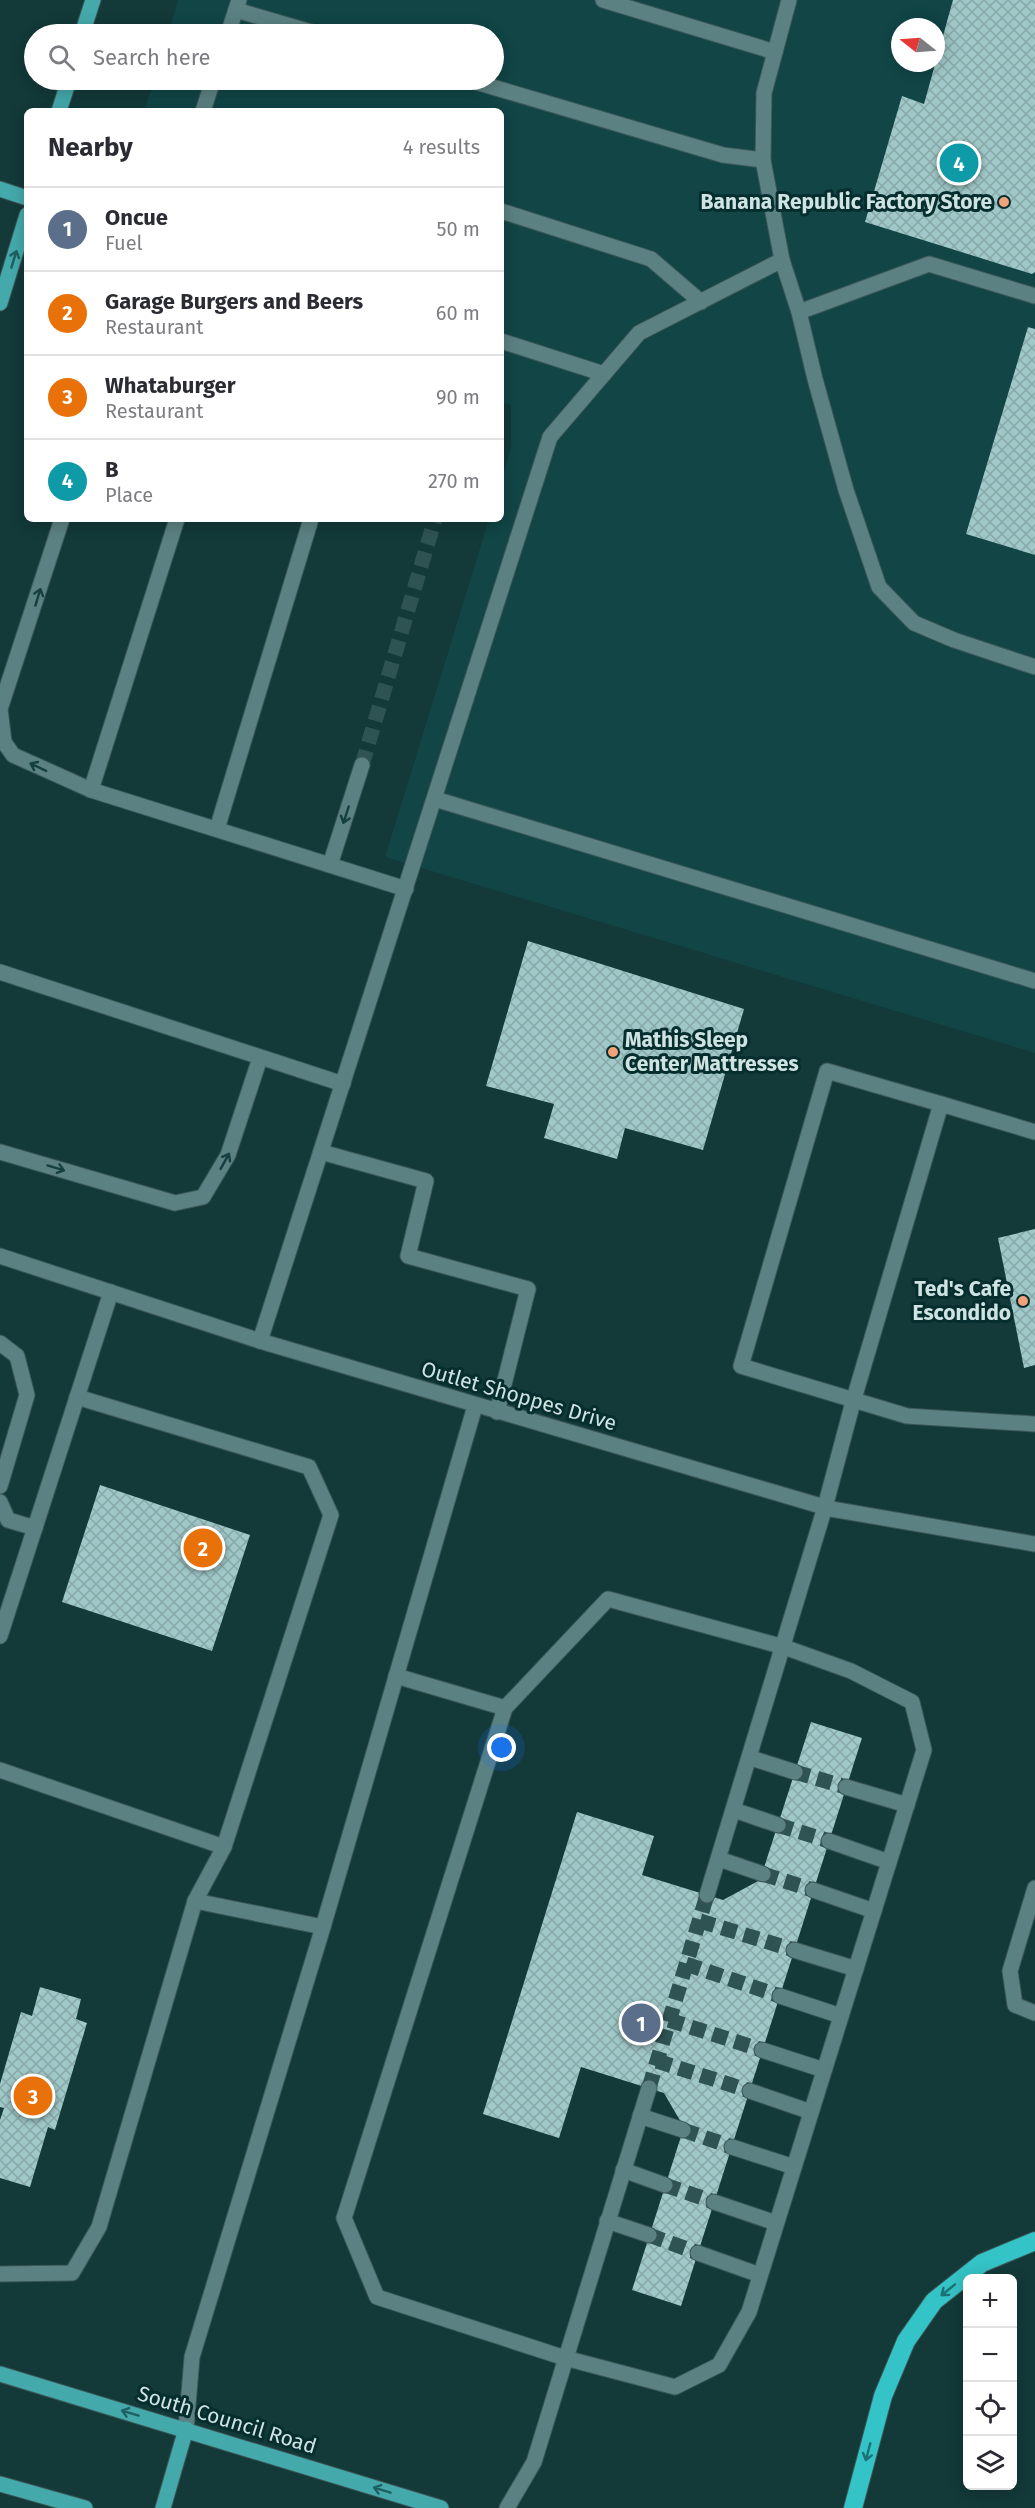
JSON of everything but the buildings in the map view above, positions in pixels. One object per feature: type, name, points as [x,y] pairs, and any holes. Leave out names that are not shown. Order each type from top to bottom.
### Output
[{"type":"highway","points":[[853,2508],[883,2396],[906,2341],[934,2301],[982,2263],[1035,2241]]},
{"type":"main road","points":[[85,24],[93,0]]},
{"type":"main road","points":[[60,108],[66,90]]},
{"type":"main road","points":[[0,189],[24,197]]},
{"type":"main road","points":[[0,303],[24,225]]},
{"type":"main road","name":"South Council Road","points":[[0,2374],[441,2508]]},
{"type":"main road","points":[[163,2508],[186,2429]]},
{"type":"main road","points":[[0,2484],[68,2506],[85,2508]]},
{"type":"street","points":[[603,0],[775,52]]},
{"type":"street","points":[[789,0],[764,93],[763,160],[782,260],[799,312],[815,380],[846,490],[879,587],[914,623],[954,640],[1035,667]]},
{"type":"street","points":[[231,24],[237,5],[290,24]]},
{"type":"street","points":[[204,108],[210,90]]},
{"type":"street","points":[[503,90],[723,155],[763,160]]},
{"type":"street","points":[[504,212],[651,259],[701,302]]},
{"type":"street","points":[[260,1341],[550,437],[639,333],[782,260]]},
{"type":"street","points":[[799,312],[929,264],[1035,296]]},
{"type":"street","points":[[504,342],[604,374]]},
{"type":"street","points":[[61,522],[0,709],[4,742],[13,755],[92,790],[406,889]]},
{"type":"street","points":[[92,790],[176,522]]},
{"type":"street","points":[[217,829],[310,522]]},
{"type":"street","points":[[330,865],[362,765]]},
{"type":"street","points":[[435,799],[1035,981]]},
{"type":"street","points":[[0,972],[343,1084]]},
{"type":"street","points":[[0,1152],[175,1203],[203,1197],[228,1155],[260,1058]]},
{"type":"street","points":[[1035,1132],[826,1071],[741,1366],[854,1402],[907,1416],[1035,1424]]},
{"type":"street","points":[[707,1895],[784,1647],[941,1104]]},
{"type":"street","points":[[321,1152],[426,1181],[408,1256],[528,1289],[497,1412]]},
{"type":"street","name":"Outlet Shoppes Drive","points":[[0,1256],[260,1341],[825,1507],[1035,1544]]},
{"type":"street","points":[[0,1633],[111,1292]]},
{"type":"street","points":[[0,1343],[17,1356],[27,1395],[0,1486]]},
{"type":"street","points":[[0,2274],[72,2273],[99,2227],[195,1901],[224,1847],[331,1515],[309,1467],[77,1397]]},
{"type":"street","points":[[186,2429],[192,2357],[323,1927],[475,1406]]},
{"type":"street","points":[[0,1502],[8,1520],[35,1528]]},
{"type":"street","points":[[608,1599],[784,1647],[851,1671],[912,1702],[924,1750],[749,2312],[719,2365],[675,2387],[565,2358],[377,2297],[344,2218],[505,1708],[608,1599]]},
{"type":"street","points":[[396,1676],[505,1708]]},
{"type":"street","points":[[751,1758],[795,1772]]},
{"type":"street","points":[[0,1770],[224,1847]]},
{"type":"street","points":[[846,1787],[906,1805]]},
{"type":"street","points":[[734,1809],[778,1825]]},
{"type":"street","points":[[829,1841],[889,1862]]},
{"type":"street","points":[[719,1859],[763,1874]]},
{"type":"street","points":[[1035,1888],[1010,1971],[1015,2005],[1035,2013]]},
{"type":"street","points":[[813,1890],[874,1911]]},
{"type":"street","points":[[195,1901],[323,1927]]},
{"type":"street","points":[[794,1950],[856,1969]]},
{"type":"street","points":[[780,1996],[841,2016]]},
{"type":"street","points":[[762,2050],[824,2070]]},
{"type":"street","points":[[507,2508],[534,2462],[649,2088]]},
{"type":"street","points":[[750,2091],[811,2112]]},
{"type":"street","points":[[640,2116],[683,2130]]},
{"type":"street","points":[[732,2147],[794,2167]]},
{"type":"street","points":[[623,2170],[665,2185]]},
{"type":"street","points":[[714,2202],[776,2223]]},
{"type":"street","points":[[607,2221],[649,2235]]},
{"type":"street","points":[[698,2253],[760,2275]]},
{"type":"shaded area","points":[[178,0],[1035,0],[1035,1053],[385,857],[488,522],[504,522],[504,471],[511,447],[511,405],[504,403],[504,108],[145,108],[151,90],[504,90],[504,24],[171,24]]},
{"type":"tunnel","points":[[362,765],[434,522]]},
{"type":"tunnel","points":[[795,1772],[846,1787]]},
{"type":"tunnel","points":[[778,1825],[829,1841]]},
{"type":"tunnel","points":[[763,1874],[813,1890]]},
{"type":"tunnel","points":[[649,2088],[707,1895]]},
{"type":"tunnel","points":[[700,1921],[794,1950]]},
{"type":"tunnel","points":[[686,1964],[780,1996]]},
{"type":"tunnel","points":[[669,2020],[762,2050]]},
{"type":"tunnel","points":[[657,2061],[750,2091]]},
{"type":"tunnel","points":[[683,2130],[732,2147]]},
{"type":"tunnel","points":[[665,2185],[714,2202]]},
{"type":"tunnel","points":[[649,2235],[698,2253]]},
{"type":"place","name":"B","points":[[959,163]]},
{"type":"place","name":"Banana Republic Factory Store","points":[[1004,202]]},
{"type":"place","name":"Mathis Sleep Center Mattresses","points":[[613,1052]]},
{"type":"place","name":"Ted's Cafe Escondido","points":[[1023,1301]]},
{"type":"place","name":"Garage Burgers and Beers","points":[[203,1548]]},
{"type":"place","name":"Oncue","points":[[641,2023]]},
{"type":"place","name":"Whataburger","points":[[33,2096]]}]
